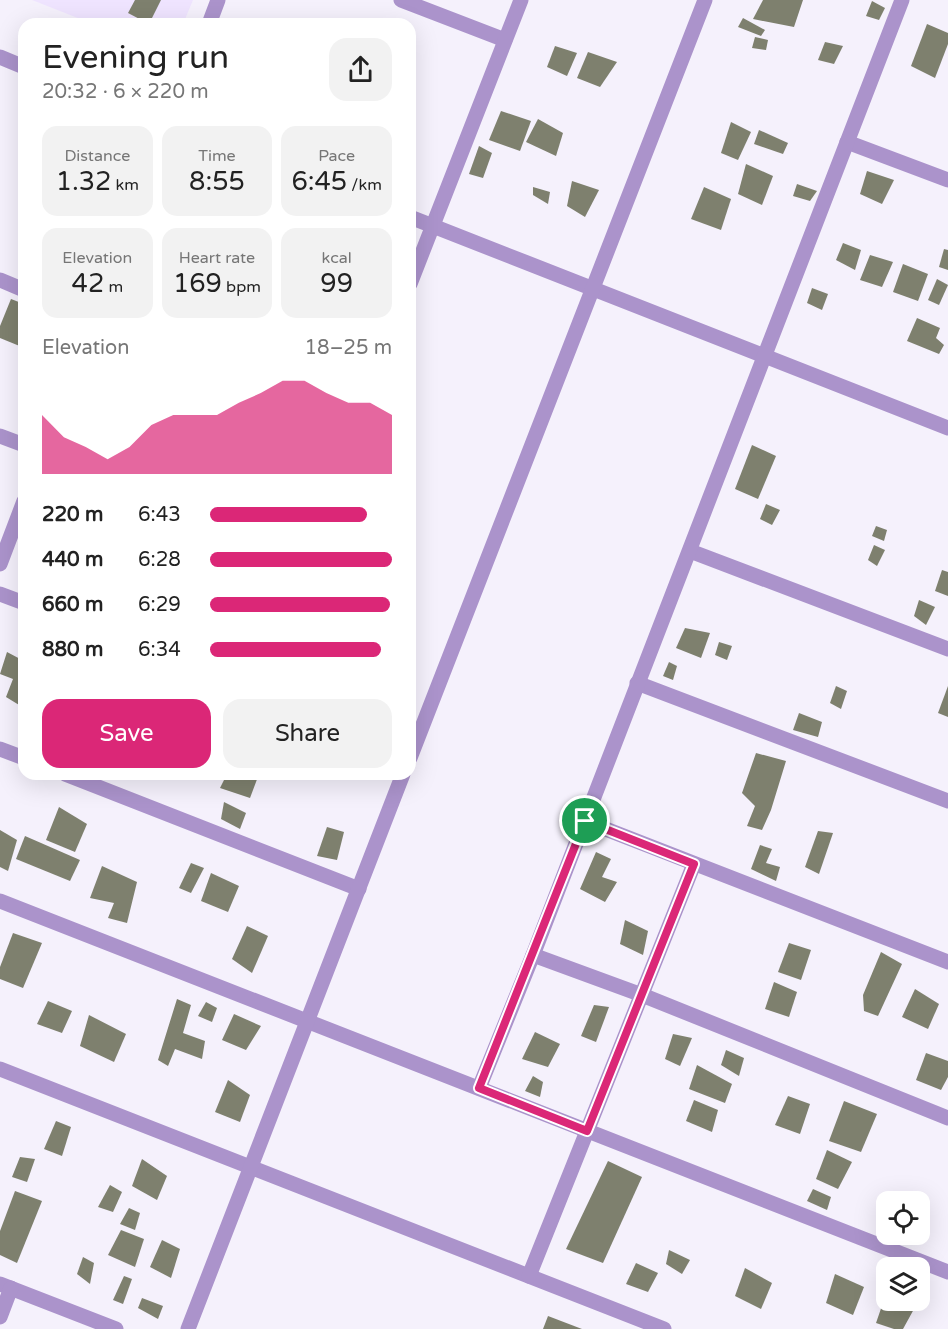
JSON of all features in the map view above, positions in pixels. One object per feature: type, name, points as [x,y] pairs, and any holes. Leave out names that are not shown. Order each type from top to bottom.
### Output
[{"type":"street","points":[[211,18],[218,0]]},
{"type":"street","points":[[401,0],[506,40]]},
{"type":"street","points":[[416,268],[521,0]]},
{"type":"street","points":[[416,740],[705,0]]},
{"type":"street","points":[[479,1088],[533,955],[903,0]]},
{"type":"street","points":[[0,57],[18,64]]},
{"type":"street","points":[[847,142],[948,180]]},
{"type":"street","points":[[416,219],[948,428]]},
{"type":"street","points":[[0,280],[18,288]]},
{"type":"street","points":[[0,436],[18,443]]},
{"type":"street","points":[[0,564],[18,517]]},
{"type":"street","points":[[690,551],[948,649]]},
{"type":"street","points":[[0,594],[18,601]]},
{"type":"street","points":[[637,683],[948,801]]},
{"type":"street","points":[[0,749],[18,756]]},
{"type":"street","points":[[80,780],[359,889]]},
{"type":"street","points":[[188,1329],[401,780]]},
{"type":"street","points":[[585,821],[948,962]]},
{"type":"street","points":[[529,1276],[694,864]]},
{"type":"street","points":[[0,901],[948,1272]]},
{"type":"street","points":[[533,955],[642,995],[948,1118]]},
{"type":"street","points":[[0,1069],[664,1329]]},
{"type":"street","points":[[0,1317],[6,1286],[116,1329]]},
{"type":"shaded area","points":[[32,0],[193,0],[186,18],[78,18]]},
{"type":"building","points":[[135,0],[161,0],[152,18],[138,18],[128,13]]},
{"type":"building","points":[[763,0],[803,0],[794,27],[753,19]]},
{"type":"building","points":[[872,1],[885,8],[879,20],[866,16]]},
{"type":"building","points":[[743,18],[765,30],[761,36],[738,27]]},
{"type":"building","points":[[927,24],[948,33],[948,44],[935,78],[911,66]]},
{"type":"building","points":[[755,37],[768,40],[766,50],[752,48]]},
{"type":"building","points":[[825,42],[843,46],[834,64],[818,60]]},
{"type":"building","points":[[555,46],[577,53],[567,76],[547,67]]},
{"type":"building","points":[[588,52],[617,62],[600,87],[577,78]]},
{"type":"building","points":[[501,111],[531,121],[520,151],[489,140]]},
{"type":"building","points":[[538,119],[563,133],[556,156],[526,142]]},
{"type":"building","points":[[731,122],[751,132],[738,160],[721,153]]},
{"type":"building","points":[[759,130],[788,143],[783,154],[754,144]]},
{"type":"building","points":[[479,146],[492,153],[483,178],[469,174]]},
{"type":"building","points":[[746,164],[773,176],[762,205],[738,194]]},
{"type":"building","points":[[867,171],[894,180],[882,204],[860,194]]},
{"type":"building","points":[[572,181],[599,190],[585,217],[567,206]]},
{"type":"building","points":[[797,184],[817,191],[810,201],[793,196]]},
{"type":"building","points":[[533,187],[550,192],[548,204],[533,195]]},
{"type":"building","points":[[704,187],[731,199],[721,230],[691,219]]},
{"type":"building","points":[[843,243],[861,250],[855,270],[836,260]]},
{"type":"building","points":[[944,249],[948,250],[948,270],[939,267]]},
{"type":"building","points":[[870,255],[893,262],[882,287],[860,280]]},
{"type":"building","points":[[903,264],[928,274],[918,301],[893,292]]},
{"type":"building","points":[[937,279],[948,285],[939,305],[928,300]]},
{"type":"building","points":[[812,288],[828,294],[822,310],[807,303]]},
{"type":"building","points":[[11,299],[18,302],[18,345],[0,338],[0,326]]},
{"type":"building","points":[[917,318],[940,328],[936,338],[944,345],[939,354],[907,341]]},
{"type":"building","points":[[752,445],[776,456],[758,499],[735,489]]},
{"type":"building","points":[[766,504],[780,510],[772,525],[760,519]]},
{"type":"building","points":[[876,526],[887,530],[884,541],[872,536]]},
{"type":"building","points":[[874,545],[885,550],[877,566],[868,560]]},
{"type":"building","points":[[942,570],[948,572],[948,596],[935,591]]},
{"type":"building","points":[[919,600],[935,607],[926,625],[914,616]]},
{"type":"building","points":[[685,628],[710,633],[701,658],[676,648]]},
{"type":"building","points":[[719,642],[732,646],[727,660],[715,655]]},
{"type":"building","points":[[7,652],[18,658],[18,704],[6,697],[13,679],[0,674]]},
{"type":"building","points":[[669,662],[677,666],[673,680],[663,676]]},
{"type":"building","points":[[836,686],[847,691],[841,709],[830,703]]},
{"type":"building","points":[[948,686],[948,717],[938,713]]},
{"type":"building","points":[[799,713],[822,722],[818,737],[793,730]]},
{"type":"building","points":[[756,753],[786,761],[771,810],[762,830],[747,826],[755,806],[742,793]]},
{"type":"building","points":[[224,780],[257,780],[250,798],[220,788]]},
{"type":"building","points":[[224,802],[246,813],[240,829],[221,819]]},
{"type":"building","points":[[59,807],[87,824],[75,852],[46,840]]},
{"type":"building","points":[[327,827],[344,832],[337,860],[317,856]]},
{"type":"building","points":[[0,830],[17,840],[8,871],[0,867]]},
{"type":"building","points":[[818,831],[833,833],[819,874],[805,867]]},
{"type":"building","points":[[25,836],[80,860],[70,881],[16,859]]},
{"type":"building","points":[[760,845],[772,849],[766,863],[780,867],[776,881],[751,869]]},
{"type":"building","points":[[596,852],[611,859],[602,877],[617,882],[605,902],[580,889]]},
{"type":"building","points":[[191,863],[204,868],[191,893],[179,888]]},
{"type":"building","points":[[102,866],[137,882],[127,923],[108,918],[114,903],[90,898]]},
{"type":"building","points":[[211,873],[239,886],[228,912],[201,901]]},
{"type":"building","points":[[625,920],[648,931],[643,955],[620,944]]},
{"type":"building","points":[[247,926],[268,936],[252,973],[232,959]]},
{"type":"building","points":[[13,933],[42,943],[23,988],[0,979],[0,967]]},
{"type":"building","points":[[789,943],[811,950],[801,980],[778,972]]},
{"type":"building","points":[[881,952],[902,964],[878,1016],[864,1011],[863,995]]},
{"type":"building","points":[[774,982],[797,992],[789,1017],[765,1009]]},
{"type":"building","points":[[915,989],[939,1004],[928,1029],[902,1017]]},
{"type":"building","points":[[177,999],[191,1005],[183,1033],[205,1041],[202,1059],[175,1049],[168,1066],[158,1060]]},
{"type":"building","points":[[48,1001],[72,1011],[62,1033],[37,1024]]},
{"type":"building","points":[[206,1002],[217,1008],[212,1022],[198,1016]]},
{"type":"building","points":[[594,1005],[609,1007],[596,1042],[581,1036]]},
{"type":"building","points":[[234,1014],[261,1026],[246,1050],[222,1040]]},
{"type":"building","points":[[89,1015],[126,1034],[114,1062],[80,1046]]},
{"type":"building","points":[[535,1032],[560,1044],[548,1067],[522,1059]]},
{"type":"building","points":[[673,1034],[692,1038],[680,1066],[665,1059]]},
{"type":"building","points":[[726,1050],[744,1058],[739,1076],[721,1065]]},
{"type":"building","points":[[926,1053],[948,1061],[948,1077],[941,1090],[916,1080]]},
{"type":"building","points":[[697,1065],[732,1084],[725,1103],[689,1089]]},
{"type":"building","points":[[533,1076],[543,1082],[540,1097],[525,1091]]},
{"type":"building","points":[[228,1080],[250,1095],[240,1122],[215,1112]]},
{"type":"building","points":[[788,1096],[810,1104],[800,1134],[775,1125]]},
{"type":"building","points":[[694,1100],[718,1110],[712,1132],[686,1121]]},
{"type":"building","points":[[844,1101],[877,1114],[861,1152],[829,1141]]},
{"type":"building","points":[[56,1121],[71,1127],[62,1156],[44,1149]]},
{"type":"building","points":[[827,1150],[852,1162],[838,1189],[816,1179]]},
{"type":"building","points":[[20,1157],[35,1159],[27,1182],[12,1177]]},
{"type":"building","points":[[142,1159],[167,1176],[157,1200],[132,1186]]},
{"type":"building","points":[[608,1161],[642,1177],[603,1263],[566,1249]]},
{"type":"building","points":[[110,1185],[122,1192],[113,1212],[98,1207]]},
{"type":"building","points":[[813,1189],[831,1197],[827,1210],[807,1201]]},
{"type":"building","points":[[15,1191],[42,1201],[17,1263],[0,1255],[0,1231]]},
{"type":"building","points":[[129,1208],[140,1213],[135,1230],[120,1224]]},
{"type":"building","points":[[121,1230],[144,1239],[135,1267],[108,1255]]},
{"type":"building","points":[[162,1240],[180,1249],[171,1278],[150,1267]]},
{"type":"building","points":[[669,1250],[690,1260],[682,1274],[666,1264]]},
{"type":"building","points":[[83,1257],[94,1263],[90,1284],[77,1274]]},
{"type":"building","points":[[636,1263],[658,1273],[648,1292],[626,1284]]},
{"type":"building","points":[[745,1268],[772,1283],[761,1309],[735,1296]]},
{"type":"building","points":[[835,1274],[864,1287],[853,1315],[826,1303]]},
{"type":"building","points":[[124,1276],[132,1279],[123,1304],[113,1300]]},
{"type":"building","points":[[142,1298],[163,1306],[158,1319],[138,1308]]},
{"type":"building","points":[[880,1311],[913,1311],[903,1329],[894,1329],[876,1323]]},
{"type":"building","points":[[548,1316],[582,1329],[543,1329]]},
{"type":"route","points":[[585,821],[694,864],[587,1131],[479,1088],[585,821]]}]
